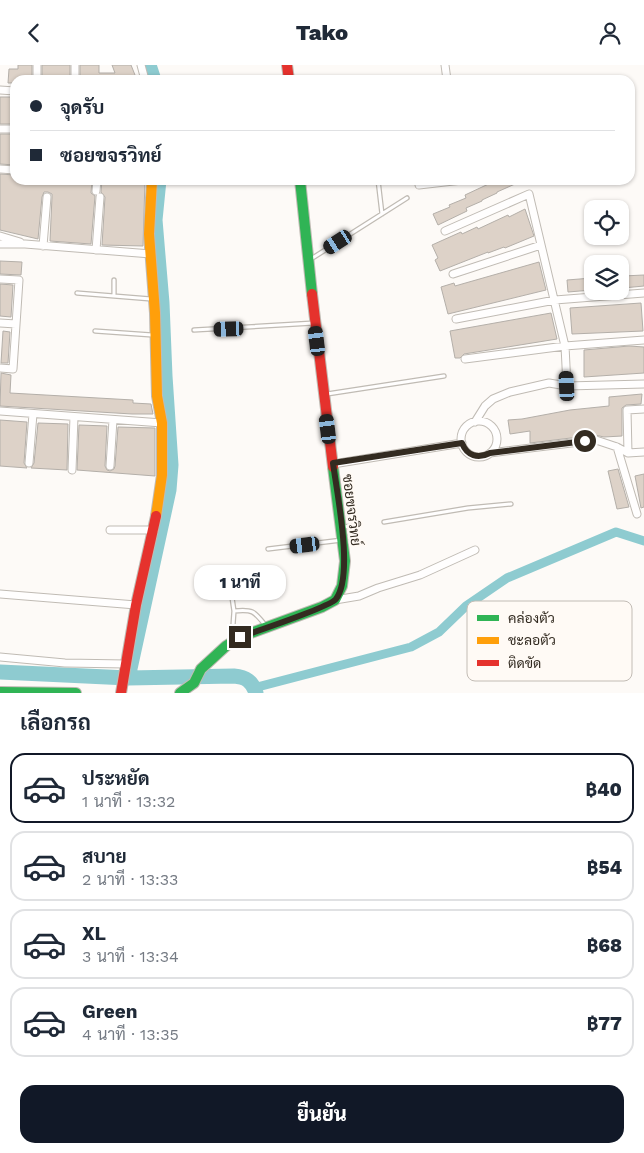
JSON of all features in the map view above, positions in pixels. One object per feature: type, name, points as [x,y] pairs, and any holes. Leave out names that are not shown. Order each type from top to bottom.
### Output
[{"type":"street","points":[[96,250],[97,185]]},
{"type":"street","points":[[122,690],[136,605],[160,501],[162,475],[162,423],[157,396],[156,335],[150,253],[149,208],[151,185]]},
{"type":"street","name":"ซอยขจรวิทย์","points":[[300,185],[315,323],[333,463],[346,527],[342,540],[345,561],[342,586],[335,600]]},
{"type":"street","points":[[445,231],[529,194],[565,346],[567,386]]},
{"type":"street","points":[[43,246],[47,197]]},
{"type":"street","points":[[0,236],[25,244]]},
{"type":"street","points":[[0,245],[25,244],[150,253]]},
{"type":"street","points":[[453,274],[541,245]]},
{"type":"street","points":[[0,279],[19,280],[13,369],[0,368]]},
{"type":"street","points":[[456,319],[555,300],[644,293]]},
{"type":"street","points":[[0,323],[16,324]]},
{"type":"street","points":[[465,359],[565,346],[644,340]]},
{"type":"street","points":[[644,384],[567,386],[549,383],[510,391],[493,399],[484,406],[476,421],[466,427],[462,437],[462,443],[468,453],[479,457],[490,453],[585,441],[599,441],[628,453],[644,452]]},
{"type":"street","points":[[628,453],[627,411],[644,409]]},
{"type":"street","points":[[0,411],[162,423]]},
{"type":"street","points":[[29,463],[33,414]]},
{"type":"street","points":[[72,470],[74,417]]},
{"type":"street","points":[[110,466],[113,420]]},
{"type":"street","points":[[476,421],[487,423],[495,431],[497,443],[490,453]]},
{"type":"street","points":[[333,463],[462,443]]},
{"type":"street","points":[[617,447],[637,514]]},
{"type":"street","points":[[110,530],[154,530]]},
{"type":"street","points":[[180,693],[194,683],[201,669],[226,646],[240,637],[322,607],[335,600],[359,596],[385,585],[420,575],[475,549]]},
{"type":"street","points":[[0,594],[136,605]]},
{"type":"street","points":[[0,657],[64,663],[126,664]]},
{"type":"street","points":[[0,691],[76,693]]},
{"type":"lane","points":[[379,185],[382,214]]},
{"type":"lane","points":[[308,261],[407,198]]},
{"type":"lane","points":[[114,280],[114,296]]},
{"type":"lane","points":[[76,293],[154,299]]},
{"type":"lane","points":[[194,330],[315,323]]},
{"type":"lane","points":[[94,331],[156,335]]},
{"type":"lane","points":[[324,395],[444,376]]},
{"type":"lane","points":[[384,522],[468,509],[511,505]]},
{"type":"lane","points":[[268,549],[342,540]]},
{"type":"lane","points":[[230,575],[234,611],[233,625],[240,637]]},
{"type":"lane","points":[[234,611],[250,610],[255,612],[266,627]]},
{"type":"building","points":[[18,65],[32,65],[32,75],[10,75],[10,83],[8,83],[9,69],[18,69]]},
{"type":"building","points":[[42,65],[70,65],[70,75],[42,75]]},
{"type":"building","points":[[80,65],[99,65],[99,73],[115,73],[112,65],[131,65],[135,75],[80,75]]},
{"type":"building","points":[[0,97],[10,97],[10,124],[0,124]]},
{"type":"building","points":[[0,134],[10,134],[10,165],[0,164]]},
{"type":"building","points":[[0,174],[10,175],[10,185],[92,185],[91,193],[95,196],[91,244],[50,241],[52,194],[48,192],[44,192],[42,197],[38,239],[0,230]]},
{"type":"building","points":[[102,185],[145,185],[143,246],[102,245],[105,197],[101,192]]},
{"type":"building","points":[[486,185],[513,185],[466,208],[467,211],[438,225],[433,214],[466,198],[465,195]]},
{"type":"building","points":[[525,209],[534,236],[440,271],[435,260],[438,258],[432,245],[461,232],[462,234],[477,227],[478,229],[508,215],[509,217]]},
{"type":"building","points":[[0,261],[22,262],[21,275],[0,274]]},
{"type":"building","points":[[539,262],[546,290],[448,314],[441,287],[454,283],[455,286]]},
{"type":"building","points":[[644,275],[644,286],[629,287],[629,276]]},
{"type":"building","points":[[584,279],[584,291],[568,292],[567,280]]},
{"type":"building","points":[[0,284],[13,285],[11,317],[0,316]]},
{"type":"building","points":[[641,303],[643,331],[572,334],[570,308]]},
{"type":"building","points":[[551,313],[557,339],[464,354],[460,358],[455,358],[450,331]]},
{"type":"building","points":[[3,331],[10,332],[8,363],[1,363]]},
{"type":"building","points":[[629,346],[644,347],[644,373],[584,377],[584,350]]},
{"type":"building","points":[[1,373],[11,375],[10,393],[133,400],[133,403],[151,404],[153,414],[0,406]]},
{"type":"building","points":[[642,394],[641,404],[626,405],[622,408],[622,436],[604,437],[595,435],[530,443],[530,431],[510,434],[508,420],[609,406],[609,397]]},
{"type":"building","points":[[0,420],[27,422],[24,463],[27,468],[0,466]]},
{"type":"building","points":[[38,423],[68,424],[67,470],[31,468],[34,463]]},
{"type":"building","points":[[79,425],[107,426],[105,466],[110,471],[115,466],[118,427],[155,428],[155,476],[77,470]]},
{"type":"building","points":[[618,469],[629,507],[617,509],[608,471]]},
{"type":"building","points":[[644,474],[644,507],[641,508],[635,476]]},
{"type":"waterway","points":[[149,65],[152,75]]},
{"type":"waterway","points":[[128,678],[169,490],[171,465],[162,303],[155,220],[158,185]]},
{"type":"waterway","points":[[473,601],[507,578],[616,532],[644,541]]},
{"type":"waterway","points":[[254,688],[411,647],[439,632],[467,605]]},
{"type":"waterway","points":[[0,672],[128,678],[234,676],[248,680],[253,685],[256,693]]},
{"type":"traffic: fast","points":[[301,185],[312,294]]},
{"type":"traffic: fast","points":[[180,693],[194,683],[201,669],[226,646],[240,637],[322,607],[335,600],[342,586],[345,561],[333,467]]},
{"type":"traffic: fast","points":[[0,692],[76,693]]},
{"type":"traffic: slow","points":[[152,185],[149,234],[155,313],[157,396],[162,423],[162,475],[156,516]]},
{"type":"traffic: jam","points":[[287,65],[288,75]]},
{"type":"traffic: jam","points":[[312,294],[333,467]]},
{"type":"traffic: jam","points":[[121,693],[136,605],[156,516]]},
{"type":"route","points":[[240,637],[322,607],[335,600],[342,586],[345,561],[333,463],[462,443],[468,453],[479,457],[490,453],[585,441]]}]
